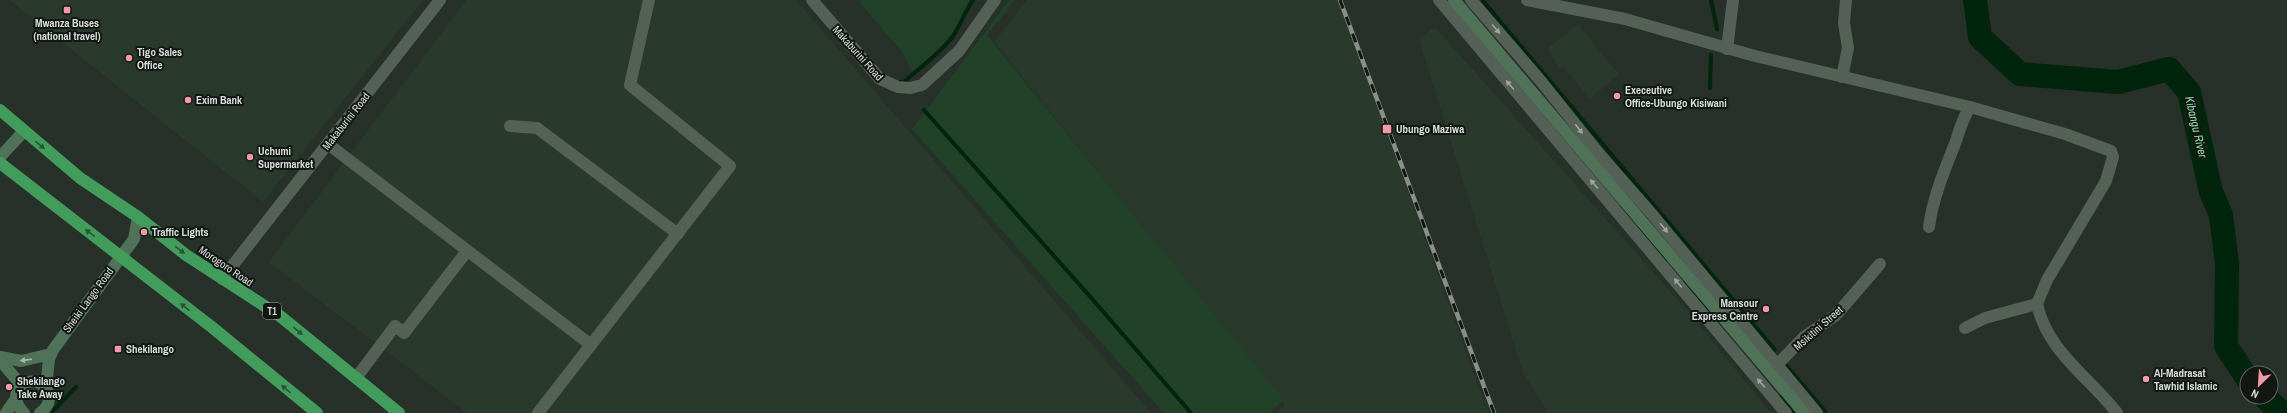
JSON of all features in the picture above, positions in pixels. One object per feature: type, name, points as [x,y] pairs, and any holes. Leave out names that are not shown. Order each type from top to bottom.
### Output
[{"type":"highway","name":"Morogoro Road","points":[[0,110],[80,178],[138,217],[186,255],[222,280],[280,316],[399,413]]},
{"type":"highway","points":[[0,163],[121,256],[317,413]]},
{"type":"main road","points":[[1463,2],[1774,368],[1804,413]]},
{"type":"main road","points":[[0,157],[24,131]]},
{"type":"main road","name":"Sheiki Lango Road","points":[[40,413],[45,410],[49,403],[49,395],[46,387],[51,354],[134,239],[138,217]]},
{"type":"main road","points":[[0,358],[21,361],[51,354]]},
{"type":"main road","points":[[0,358],[21,385]]},
{"type":"main road","points":[[6,413],[15,400],[16,392],[21,385],[34,381],[46,387]]},
{"type":"main road","points":[[15,400],[18,407],[24,413]]},
{"type":"street","name":"Makaburini Road","points":[[222,280],[440,0]]},
{"type":"street","points":[[538,413],[730,166],[630,85],[649,0]]},
{"type":"street","name":"Makaburini Road","points":[[812,0],[880,79],[898,87],[910,88],[922,84],[959,51],[995,0]]},
{"type":"street","points":[[1439,0],[1786,413]]},
{"type":"street","points":[[1526,0],[1625,19],[1727,49],[1970,106],[2065,134],[2111,151],[2113,157],[2106,181],[2046,280],[2037,304],[2044,324],[2056,347],[2117,413]]},
{"type":"street","points":[[1727,49],[1733,0]]},
{"type":"street","points":[[1842,77],[1848,48],[1844,23],[1846,0]]},
{"type":"street","points":[[1929,227],[1931,211],[1947,162],[1962,120],[1970,106]]},
{"type":"street","points":[[510,126],[537,128],[678,234]]},
{"type":"street","points":[[328,144],[591,345]]},
{"type":"street","points":[[356,378],[395,326],[404,333],[467,251]]},
{"type":"street","name":"Msikitini Street","points":[[1774,368],[1804,337],[1836,315],[1880,264]]},
{"type":"street","points":[[1965,328],[1985,318],[2037,304]]},
{"type":"street","points":[[1774,368],[1817,413]]},
{"type":"shaded area","points":[[9,0],[423,0],[263,202]]},
{"type":"shaded area","points":[[466,0],[796,0],[1151,413],[467,413],[269,262]]},
{"type":"shaded area","points":[[1027,0],[1339,0],[1488,413],[1276,413],[1285,404],[994,42]]},
{"type":"shaded area","points":[[1578,24],[1619,75],[1589,99],[1564,67],[1561,69],[1547,49]]},
{"type":"shaded area","points":[[1435,27],[1687,310],[1771,413],[1548,413],[1523,373],[1419,39]]},
{"type":"green space","points":[[858,0],[974,0],[942,49],[924,65],[912,71],[903,53]]},
{"type":"green space","points":[[1009,0],[1015,0],[987,35],[1284,400],[1269,413],[1164,413],[912,129]]},
{"type":"waterway","points":[[900,82],[903,83],[948,43],[973,0]]},
{"type":"waterway","points":[[1711,0],[1717,29]]},
{"type":"waterway","name":"Kibangu River","points":[[1975,0],[1980,37],[2020,74],[2118,82],[2169,69],[2189,92],[2211,192],[2221,215],[2227,264],[2226,346],[2239,366]]},
{"type":"waterway","points":[[1483,1],[1775,350]]},
{"type":"waterway","points":[[1710,88],[1711,55]]},
{"type":"waterway","points":[[924,110],[1087,293],[1191,413]]},
{"type":"waterway","points":[[1621,207],[1666,260]]},
{"type":"waterway","points":[[1685,283],[1717,321]]},
{"type":"waterway","points":[[1783,362],[1825,411]]},
{"type":"waterway","points":[[51,413],[76,387]]},
{"type":"waterway","points":[[1781,397],[1794,413]]},
{"type":"waterway","name":"Kibangu River","points":[[2274,405],[2282,413]]},
{"type":"railway","points":[[1340,0],[1494,413]]},
{"type":"place","name":"Mwanza Buses (national travel)","points":[[67,10]]},
{"type":"place","name":"Tigo Sales Office","points":[[129,58]]},
{"type":"place","name":"Execeutive Office-Ubungo Kisiwani","points":[[1617,96]]},
{"type":"place","name":"Exim Bank","points":[[188,100]]},
{"type":"place","name":"Ubungo Maziwa","points":[[1387,129]]},
{"type":"place","name":"Uchumi Supermarket","points":[[250,157]]},
{"type":"place","name":"Traffic Lights","points":[[144,232]]},
{"type":"place","name":"Mansour Express Centre","points":[[1766,309]]},
{"type":"place","name":"Shekilango","points":[[118,349]]},
{"type":"place","name":"Al-Madrasat Tawhid Islamic","points":[[2146,379]]},
{"type":"place","name":"Shekilango Take Away","points":[[9,387]]}]
